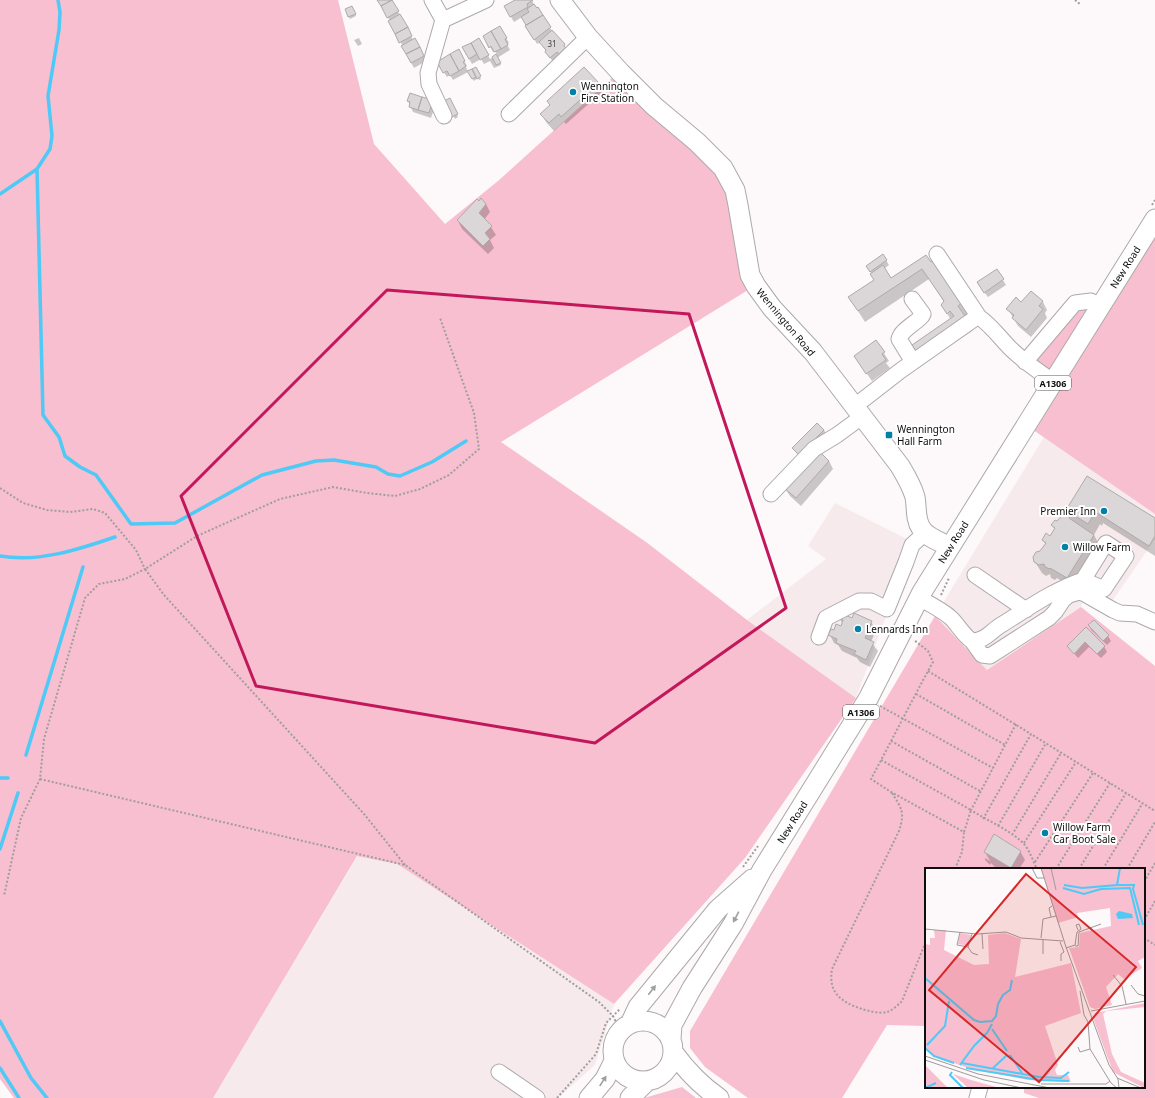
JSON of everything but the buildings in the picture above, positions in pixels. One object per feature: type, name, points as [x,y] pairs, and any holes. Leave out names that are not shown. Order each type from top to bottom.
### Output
[{"type":"main road","name":"Wennington Road","points":[[560,0],[588,37],[622,74],[654,106],[697,142],[723,168],[730,178],[736,198],[750,275],[756,286],[772,308],[813,352],[896,461],[910,483],[915,498],[918,520],[921,528],[925,532]]},
{"type":"main road","name":"New Road","points":[[672,1045],[672,1025],[692,988],[733,924],[762,870],[868,699],[902,630],[927,603],[950,547],[1155,219]]},
{"type":"main road","points":[[925,532],[950,547]]},
{"type":"main road","name":"New Road","points":[[621,1019],[638,1007],[718,909],[762,870]]},
{"type":"main road","points":[[703,1087],[674,1079],[637,1081],[627,1077],[619,1070],[612,1053],[613,1044],[621,1019],[650,1021],[658,1024],[666,1031],[683,1066],[703,1087],[718,1098]]},
{"type":"main road","points":[[630,1098],[666,1070],[671,1062],[672,1045]]},
{"type":"main road","points":[[589,1098],[605,1079],[614,1061]]},
{"type":"street","points":[[432,0],[443,20],[429,66],[428,78],[429,84],[444,116]]},
{"type":"street","points":[[443,20],[486,0]]},
{"type":"street","points":[[509,114],[588,37]]},
{"type":"street","points":[[937,254],[979,317],[1025,362],[1054,382]]},
{"type":"street","points":[[912,299],[923,314],[900,335],[899,339],[913,362]]},
{"type":"street","points":[[1025,362],[1075,303],[1091,301],[1100,308]]},
{"type":"street","points":[[771,494],[814,449],[837,435],[859,411],[913,362],[979,317]]},
{"type":"street","points":[[819,636],[826,618],[859,601],[871,601],[887,609],[912,545],[925,532]]},
{"type":"street","points":[[975,575],[1026,610]]},
{"type":"street","points":[[972,641],[981,640],[1000,625],[1059,590],[1082,580]]},
{"type":"street","points":[[927,603],[951,618],[966,637],[972,641],[982,655],[990,656],[1049,618],[1063,600],[1069,595],[1079,592],[1112,610],[1120,613],[1136,614],[1155,622]]},
{"type":"street","points":[[499,1072],[537,1098]]},
{"type":"street","points":[[977,1098],[980,1088]]},
{"type":"path","points":[[1075,0],[1081,5]]},
{"type":"path","points":[[4,896],[21,818],[40,779],[44,739],[85,598],[99,584],[125,579],[197,536],[280,499],[333,486],[367,493],[395,496],[420,488],[449,475],[479,449],[474,413],[440,318]]},
{"type":"path","points":[[0,488],[23,503],[47,510],[70,512],[93,509],[105,513],[136,550],[145,568],[164,595],[364,814],[405,865],[621,1019]]},
{"type":"path","points":[[927,603],[950,578],[946,576]]},
{"type":"path","points":[[902,630],[928,651],[933,662],[871,780],[964,832]]},
{"type":"path","points":[[928,671],[1155,811]]},
{"type":"path","points":[[916,694],[1005,745]]},
{"type":"path","points":[[868,699],[993,768]]},
{"type":"path","points":[[955,868],[962,852],[964,832],[971,810],[1016,724]]},
{"type":"path","points":[[983,818],[1031,734]]},
{"type":"path","points":[[891,741],[980,791]]},
{"type":"path","points":[[998,826],[1046,743]]},
{"type":"path","points":[[1012,835],[1061,753]]},
{"type":"path","points":[[881,760],[971,810],[1012,835],[1024,844],[1036,868]]},
{"type":"path","points":[[1024,844],[1076,762]]},
{"type":"path","points":[[1034,863],[1093,773]]},
{"type":"path","points":[[40,779],[405,865]]},
{"type":"path","points":[[1057,868],[1110,783]]},
{"type":"path","points":[[891,792],[902,809],[903,820],[900,831],[832,969],[831,978],[833,988],[838,997],[845,1002],[869,1011],[886,1012],[896,1008],[902,1001],[925,944]]},
{"type":"path","points":[[1080,868],[1126,793]]},
{"type":"path","points":[[1104,868],[1142,804]]},
{"type":"path","points":[[1127,868],[1155,822]]},
{"type":"path","points":[[740,871],[762,840]]},
{"type":"path","points":[[1145,880],[1155,863]]},
{"type":"path","points":[[1145,918],[1155,901]]},
{"type":"path","points":[[1145,939],[1154,944],[1155,940]]},
{"type":"path","points":[[557,1098],[596,1054],[606,1023],[621,1019]]},
{"type":"highlighted area","points":[[387,290],[689,314],[786,608],[595,743],[256,686],[181,496]]},
{"type":"shaded area","points":[[0,0],[338,0],[374,144],[445,224],[498,181],[614,76],[695,150],[720,178],[727,198],[748,290],[501,442],[646,542],[747,620],[856,698],[745,858],[614,1004],[397,864],[357,856],[213,1098],[14,1098],[0,1079]]},
{"type":"shaded area","points":[[1155,219],[1155,514],[1026,425]]},
{"type":"shaded area","points":[[1073,308],[1091,308],[1050,369],[1038,366],[1034,362]]},
{"type":"shaded area","points":[[1044,437],[1155,514],[1155,539],[1113,600],[1107,606],[1085,594],[1081,607],[987,670],[935,616]]},
{"type":"shaded area","points":[[835,503],[915,543],[906,562],[856,698],[747,620],[826,559],[808,546]]},
{"type":"shaded area","points":[[1081,607],[1155,666],[1155,1098],[1039,1098],[1024,1093],[1024,1088],[1145,1088],[1145,868],[925,868],[925,1026],[887,1025],[842,1098],[748,1098],[705,1067],[690,1048],[690,1031],[935,616],[987,670]]},
{"type":"shaded area","points":[[359,854],[397,864],[614,1004],[595,1065],[558,1098],[213,1098]]},
{"type":"shaded area","points":[[682,1087],[696,1098],[644,1098]]},
{"type":"waterway","points":[[0,194],[37,169],[50,149],[52,136],[48,96],[59,30],[60,12],[58,0]]},
{"type":"waterway","points":[[37,169],[43,415],[59,437],[65,456],[80,467],[96,475],[131,524],[175,523],[262,475],[316,461],[334,460],[376,467],[388,474],[400,476],[432,462],[466,441]]},
{"type":"waterway","points":[[0,556],[29,558],[59,554],[115,537]]},
{"type":"waterway","points":[[26,755],[83,567]]},
{"type":"waterway","points":[[0,778],[8,778]]},
{"type":"waterway","points":[[0,849],[18,793]]},
{"type":"waterway","points":[[0,1021],[31,1078],[47,1098]]},
{"type":"waterway","points":[[0,1068],[19,1098]]},
{"type":"place","name":"Wennington Fire Station","points":[[573,92]]},
{"type":"place","name":"Wennington Hall Farm","points":[[889,435]]},
{"type":"place","name":"Premier Inn","points":[[1104,511]]},
{"type":"place","name":"Willow Farm","points":[[1065,547]]},
{"type":"place","name":"Lennards Inn","points":[[858,629]]},
{"type":"place","name":"Willow Farm Car Boot Sale","points":[[1045,833]]}]
